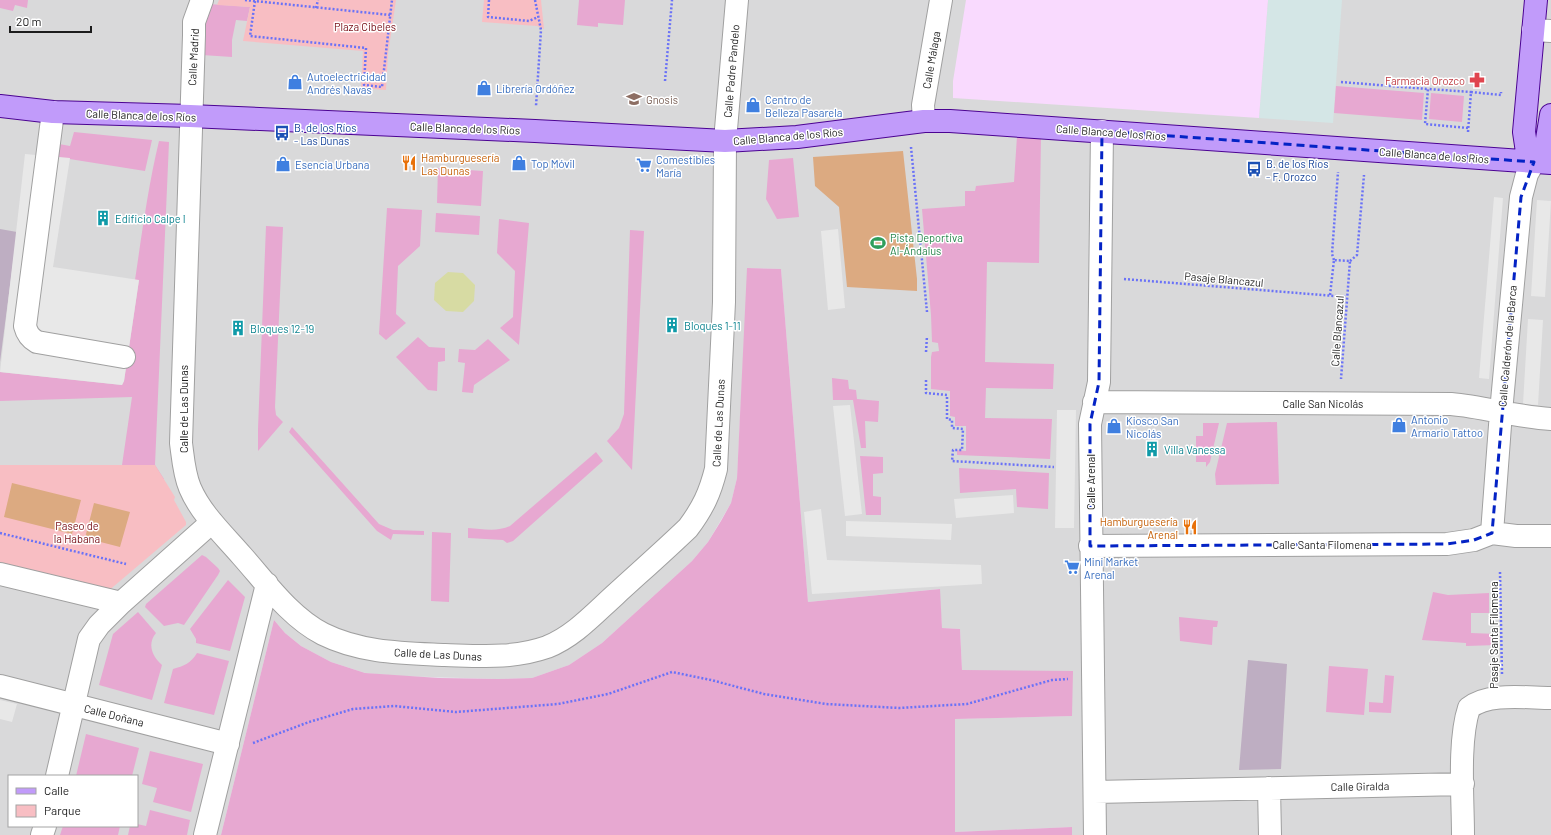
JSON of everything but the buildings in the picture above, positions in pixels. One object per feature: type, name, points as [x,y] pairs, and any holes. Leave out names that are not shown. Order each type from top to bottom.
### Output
[{"type":"main road","points":[[1536,0],[1542,30],[1524,132],[1527,152],[1542,162]]},
{"type":"main road","name":"Calle Blanca de los Ríos","points":[[0,106],[53,112],[190,116],[527,130],[725,141],[790,138],[924,121],[950,121],[1542,162]]},
{"type":"main road","name":"Calle Calderón de la Barca","points":[[1542,162],[1542,154],[1546,145],[1551,116]]},
{"type":"street","name":"Calle Madrid","points":[[190,116],[194,22],[202,0]]},
{"type":"street","name":"Calle Padre Pandelo","points":[[725,141],[737,0]]},
{"type":"street","name":"Calle Málaga","points":[[924,121],[923,105],[941,0]]},
{"type":"street","points":[[53,112],[25,326],[26,331],[37,342],[124,357]]},
{"type":"street","name":"Calle de Las Dunas","points":[[190,116],[181,443],[184,466],[190,488],[212,522],[301,620],[340,642],[365,649],[396,653],[504,657],[528,654],[549,646],[578,629],[688,528],[701,510],[710,492],[716,469],[724,302],[725,141]]},
{"type":"street","name":"Calle Arenal","points":[[1095,835],[1090,546],[1090,424],[1099,382],[1099,276],[1102,131]]},
{"type":"street","name":"Calle Calderón de la Barca","points":[[1492,533],[1501,412],[1521,197],[1527,174],[1542,162]]},
{"type":"street","name":"Calle San Nicolás","points":[[1094,402],[1450,404],[1486,408],[1518,416],[1551,419]]},
{"type":"street","points":[[57,775],[89,639],[99,625],[121,602],[212,522]]},
{"type":"street","name":"Calle Santa Filomena","points":[[1090,546],[1447,544],[1474,540],[1492,533],[1501,536],[1551,536]]},
{"type":"street","points":[[0,574],[121,602]]},
{"type":"street","points":[[205,835],[267,584]]},
{"type":"street","name":"Calle Doñana","points":[[0,686],[228,744]]},
{"type":"street","points":[[1463,835],[1464,741],[1466,717],[1469,708],[1481,700],[1501,698],[1551,698]]},
{"type":"street","name":"Calle Giralda","points":[[1095,792],[1463,784]]},
{"type":"street","points":[[1270,788],[1270,835]]},
{"type":"path","points":[[245,0],[390,15]]},
{"type":"path","points":[[316,8],[318,0]]},
{"type":"path","points":[[255,1],[250,36],[366,48],[364,85],[382,87],[392,0]]},
{"type":"path","points":[[489,0],[488,17],[529,21],[538,17]]},
{"type":"path","points":[[535,0],[541,30],[536,106]]},
{"type":"path","points":[[665,80],[672,0]]},
{"type":"path","points":[[1342,82],[1501,94],[1501,87]]},
{"type":"path","points":[[1428,89],[1425,124],[1468,128]]},
{"type":"path","points":[[1465,157],[1470,92]]},
{"type":"path","points":[[893,125],[896,142],[909,142],[911,144],[927,312]]},
{"type":"path","name":"Calle Blancazul","points":[[1330,295],[1334,260],[1332,254],[1340,148]]},
{"type":"path","name":"Calle Blancazul","points":[[1340,404],[1350,261],[1357,255],[1366,150]]},
{"type":"path","points":[[1334,260],[1350,261]]},
{"type":"path","name":"Pasaje Blancazul","points":[[1099,276],[1347,297]]},
{"type":"path","points":[[926,352],[927,336]]},
{"type":"path","points":[[926,380],[926,393],[947,395],[947,419],[952,420],[952,428],[963,429],[962,450],[953,450],[952,461],[1054,467]]},
{"type":"path","points":[[0,533],[137,567],[155,573]]},
{"type":"path","name":"Pasaje Santa Filomena","points":[[1500,572],[1501,698]]},
{"type":"path","points":[[228,744],[248,745],[309,722],[353,709],[394,706],[456,712],[558,704],[608,694],[672,672],[711,680],[764,694],[826,704],[899,708],[966,704],[1052,680],[1092,677]]},
{"type":"highlighted area","points":[[1102,131],[1534,162],[1521,197],[1492,533],[1474,540],[1447,544],[1090,546],[1090,424],[1099,382]]},
{"type":"shaded area","points":[[0,0],[1551,0],[1551,835],[1072,835],[1072,827],[955,832],[955,719],[1071,716],[962,670],[960,629],[942,628],[939,589],[808,602],[781,269],[748,268],[737,478],[731,503],[708,542],[692,561],[602,643],[569,665],[532,678],[498,679],[400,676],[365,673],[331,662],[301,646],[285,633],[274,620],[221,835],[0,835]]},
{"type":"shaded area","points":[[0,0],[28,0],[27,8],[15,5],[13,11],[0,8]]},
{"type":"shaded area","points":[[579,0],[625,0],[623,25],[598,23],[598,27],[577,25]]},
{"type":"shaded area","points":[[966,0],[1268,0],[1259,118],[953,98],[953,81]]},
{"type":"shaded area","points":[[1268,0],[1342,0],[1333,123],[1259,118]]},
{"type":"shaded area","points":[[209,4],[250,7],[247,21],[236,20],[232,40],[232,57],[202,55],[203,35]]},
{"type":"shaded area","points":[[1336,86],[1424,93],[1422,120],[1334,113]]},
{"type":"shaded area","points":[[1431,93],[1464,96],[1462,122],[1429,119]]},
{"type":"shaded area","points":[[74,132],[152,140],[145,171],[57,157],[59,144],[70,146]]},
{"type":"shaded area","points":[[1017,136],[1041,137],[1039,263],[987,262],[985,362],[1054,364],[1053,389],[986,388],[985,418],[1052,419],[1050,459],[957,455],[957,450],[966,451],[966,426],[955,426],[955,417],[950,416],[950,391],[931,389],[932,352],[939,351],[938,343],[932,342],[922,209],[965,206],[965,191],[975,191],[976,186],[1014,182]]},
{"type":"shaded area","points":[[159,141],[169,142],[155,465],[164,479],[0,468],[0,465],[122,465],[132,397],[0,401],[0,372],[122,385],[124,381],[139,280],[135,280],[143,227]]},
{"type":"shaded area","name":"Pista Deportiva Al-Ándalus","points":[[903,151],[917,291],[847,287],[839,207],[815,186],[813,157]]},
{"type":"shaded area","points":[[25,154],[70,158],[53,267],[139,280],[124,381],[122,385],[0,372]]},
{"type":"shaded area","points":[[793,158],[799,217],[777,219],[766,199],[769,160]]},
{"type":"shaded area","points":[[438,168],[483,171],[481,206],[437,203]]},
{"type":"shaded area","points":[[1494,197],[1503,198],[1489,379],[1479,378]]},
{"type":"shaded area","points":[[1537,200],[1551,201],[1545,297],[1531,296]]},
{"type":"shaded area","points":[[387,208],[422,210],[420,246],[398,266],[396,314],[406,323],[386,340],[379,334]]},
{"type":"shaded area","points":[[436,213],[480,216],[479,235],[435,232]]},
{"type":"shaded area","points":[[499,219],[529,223],[519,345],[500,328],[513,317],[515,271],[497,253]]},
{"type":"shaded area","points":[[266,226],[283,227],[275,407],[276,415],[283,422],[258,451],[258,429]]},
{"type":"shaded area","points":[[0,229],[17,232],[0,362]]},
{"type":"shaded area","points":[[838,229],[845,308],[828,310],[821,231]]},
{"type":"shaded area","points":[[630,230],[644,231],[632,470],[607,441],[619,428],[624,414]]},
{"type":"shaded area","points":[[747,268],[781,269],[808,602],[940,589],[942,628],[960,629],[962,670],[1073,671],[1072,716],[955,719],[955,832],[1072,827],[1072,835],[221,835],[274,620],[285,633],[301,646],[331,662],[365,673],[439,678],[532,678],[569,665],[602,643],[692,561],[708,542],[731,503],[737,478]]},
{"type":"shaded area","points":[[448,272],[463,273],[475,285],[474,301],[463,312],[446,311],[434,300],[435,283]]},
{"type":"shaded area","points":[[1528,319],[1543,320],[1538,405],[1523,404]]},
{"type":"shaded area","points":[[418,337],[429,347],[445,348],[445,361],[438,362],[437,391],[428,390],[396,357]]},
{"type":"shaded area","points":[[488,339],[510,360],[474,385],[473,393],[462,392],[465,363],[458,362],[459,349],[475,350]]},
{"type":"shaded area","points":[[832,378],[848,380],[849,389],[856,390],[857,399],[879,401],[878,422],[865,421],[866,448],[861,448],[853,400],[833,400]]},
{"type":"shaded area","points":[[850,405],[862,514],[845,516],[833,406]]},
{"type":"shaded area","points":[[1057,410],[1076,410],[1074,528],[1055,528]]},
{"type":"shaded area","points":[[1277,422],[1279,484],[1216,485],[1215,474],[1227,423]]},
{"type":"shaded area","points":[[1203,423],[1219,423],[1210,462],[1206,467],[1206,462],[1196,462],[1196,436],[1203,436]]},
{"type":"shaded area","points":[[292,427],[379,524],[393,530],[424,531],[424,535],[393,534],[391,540],[377,531],[289,432]]},
{"type":"shaded area","points":[[596,452],[603,461],[513,541],[507,543],[503,540],[468,538],[468,528],[495,530],[510,526]]},
{"type":"shaded area","points":[[860,456],[883,457],[883,473],[873,474],[873,496],[881,497],[881,515],[866,515]]},
{"type":"shaded area","points":[[959,468],[1049,473],[1048,509],[1017,507],[1016,489],[960,493]]},
{"type":"shaded area","points":[[12,483],[81,500],[72,534],[4,517]]},
{"type":"shaded area","points":[[1013,495],[1014,513],[956,518],[954,499]]},
{"type":"shaded area","points":[[94,503],[130,512],[120,547],[85,538]]},
{"type":"shaded area","points":[[821,509],[827,560],[981,565],[982,584],[812,594],[804,512]]},
{"type":"shaded area","points":[[846,521],[952,524],[951,540],[846,536]]},
{"type":"shaded area","points":[[432,532],[451,533],[449,602],[431,601]]},
{"type":"shaded area","points":[[202,555],[218,568],[220,571],[218,575],[184,625],[178,623],[164,626],[145,607],[146,604]]},
{"type":"shaded area","points":[[228,580],[245,597],[230,651],[196,643],[196,639],[190,629]]},
{"type":"shaded area","points":[[1433,592],[1448,595],[1489,593],[1489,613],[1471,613],[1471,633],[1497,634],[1497,645],[1466,646],[1466,643],[1422,640]]},
{"type":"shaded area","points":[[138,612],[156,633],[153,637],[151,646],[153,654],[162,665],[152,700],[99,685],[113,634]]},
{"type":"shaded area","points":[[1179,617],[1218,621],[1217,627],[1213,627],[1212,645],[1180,641]]},
{"type":"shaded area","points":[[197,653],[229,661],[214,715],[164,703],[173,669],[187,664]]},
{"type":"shaded area","points":[[1248,660],[1287,664],[1281,769],[1239,770]]},
{"type":"shaded area","points":[[1329,666],[1368,669],[1364,715],[1326,712]]},
{"type":"shaded area","points":[[1385,675],[1394,676],[1391,713],[1369,712],[1369,702],[1383,703]]},
{"type":"shaded area","points":[[0,700],[17,704],[12,722],[0,719]]},
{"type":"shaded area","points":[[86,734],[139,748],[132,775],[76,775]]},
{"type":"shaded area","points":[[150,751],[203,764],[191,812],[153,802],[157,788],[142,784]]},
{"type":"shaded area","points":[[150,810],[190,820],[187,835],[128,835],[130,827],[138,827],[138,824],[146,826]]},
{"type":"shaded area","points":[[63,827],[120,827],[118,835],[60,835]]},
{"type":"green space","name":"Plaza Cibeles","points":[[219,0],[396,0],[388,54],[386,90],[361,88],[363,51],[243,41],[250,7],[217,5]]},
{"type":"green space","points":[[484,0],[541,0],[544,29],[537,26],[482,22]]},
{"type":"green space","name":"Paseo de la Habana","points":[[0,465],[155,465],[175,497],[174,500],[186,522],[186,525],[100,598],[0,580]]},
{"type":"place","name":"Farmacia Orozco","points":[[1477,80]]},
{"type":"place","name":"Autoelectricidad Andrés Navas","points":[[295,82]]},
{"type":"place","name":"Librería Ordóñez","points":[[484,88]]},
{"type":"place","name":"Gnosis","points":[[634,99]]},
{"type":"place","name":"Centro de Belleza Pasarela","points":[[753,105]]},
{"type":"place","name":"B. de los Ríos - Las Dunas","points":[[282,133]]},
{"type":"place","name":"Hamburguesería Las Dunas","points":[[409,163]]},
{"type":"place","name":"Top Móvil","points":[[519,163]]},
{"type":"place","name":"Esencia Urbana","points":[[283,164]]},
{"type":"place","name":"Comestibles María","points":[[644,165]]},
{"type":"place","name":"B. de los Ríos - F. Orozco","points":[[1254,169]]},
{"type":"place","name":"Edificio Calpe I","points":[[103,218]]},
{"type":"place","name":"Pista Deportiva Al-Ándalus","points":[[878,243]]},
{"type":"place","name":"Bloques 1-11","points":[[672,325]]},
{"type":"place","name":"Bloques 12-19","points":[[238,328]]},
{"type":"place","name":"Antonio Armario Tattoo","points":[[1399,425]]},
{"type":"place","name":"Kiosco San Nicolás","points":[[1114,426]]},
{"type":"place","name":"Villa Vanessa","points":[[1152,449]]},
{"type":"place","name":"Hamburguesería Arenal","points":[[1190,527]]},
{"type":"place","name":"Mini Market Arenal","points":[[1072,567]]}]
